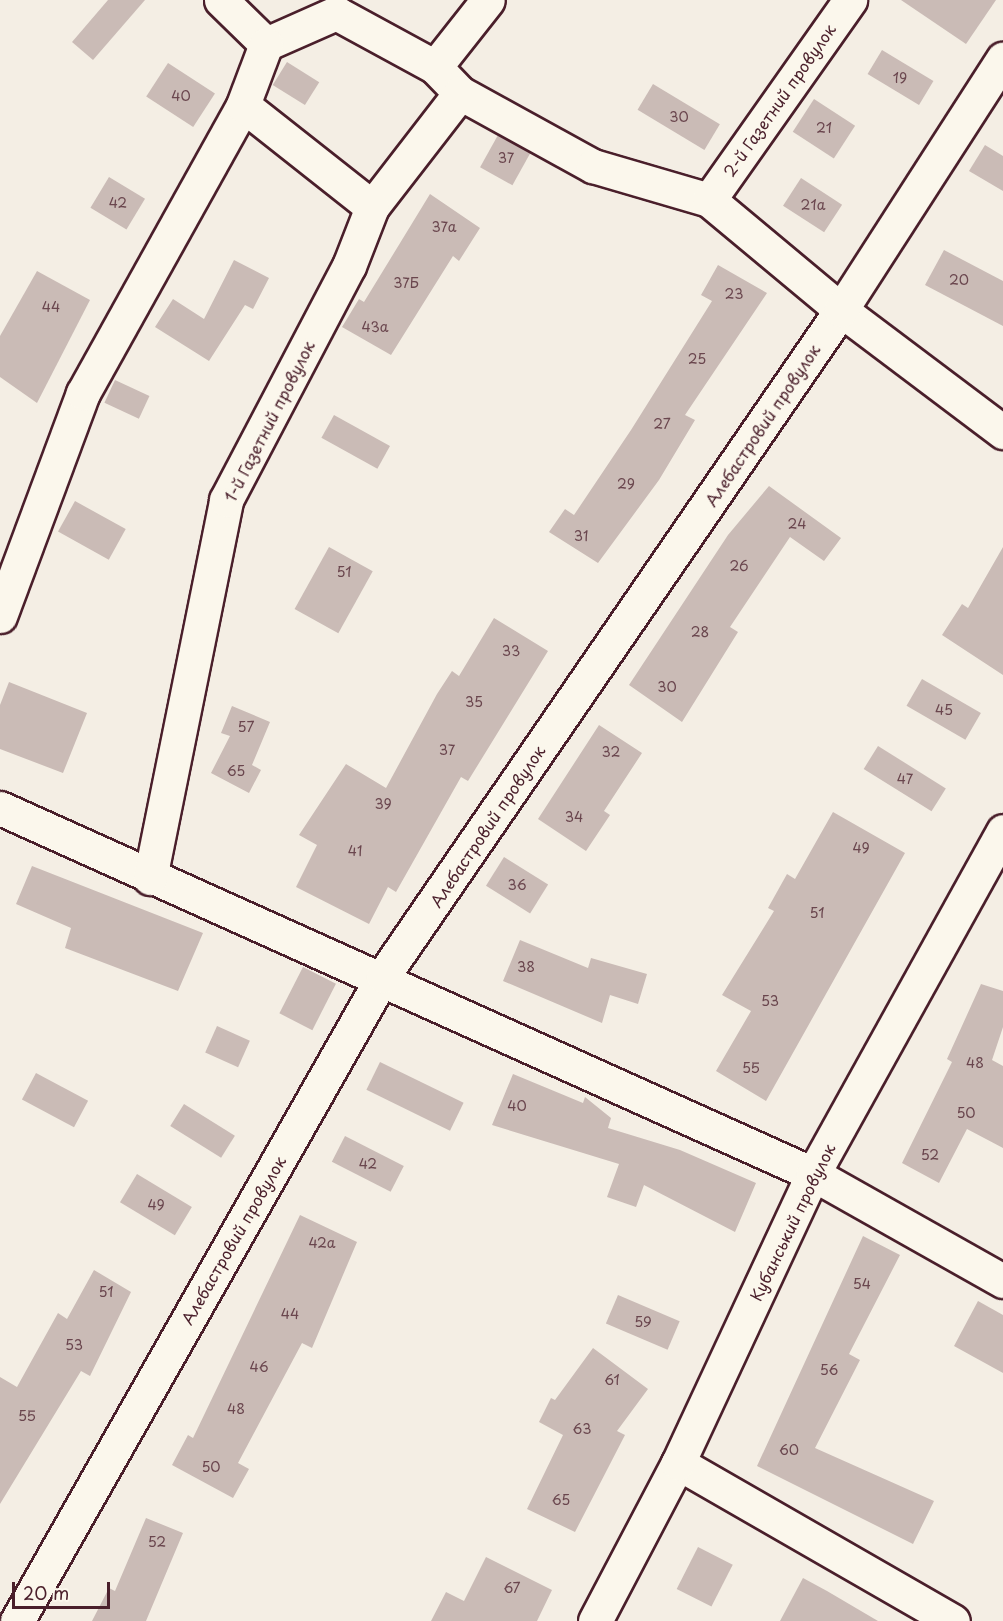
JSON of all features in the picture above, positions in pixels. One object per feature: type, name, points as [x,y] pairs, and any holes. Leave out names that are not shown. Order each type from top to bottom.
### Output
[{"type":"street","points":[[221,0],[266,44]]},
{"type":"street","points":[[435,67],[488,0]]},
{"type":"street","name":"2-й Газетний провулок","points":[[709,200],[850,0]]},
{"type":"street","points":[[0,616],[83,393],[243,105],[266,44],[339,7],[435,67],[460,93],[593,166],[709,200],[841,310],[1003,432]]},
{"type":"street","name":"Алебастровий провулок","points":[[17,1621],[383,976],[841,310],[1003,59]]},
{"type":"street","name":"1-й Газетний провулок","points":[[150,878],[226,500],[349,266],[372,207],[460,93]]},
{"type":"street","points":[[243,105],[372,207]]},
{"type":"street","points":[[0,808],[150,878],[383,976],[813,1174],[1003,1281]]},
{"type":"street","name":"Кубанський провулок","points":[[595,1621],[678,1463],[813,1174],[1003,831]]},
{"type":"street","points":[[678,1463],[953,1621]]},
{"type":"building","points":[[108,0],[145,0],[93,60],[72,42]]},
{"type":"building","points":[[901,0],[996,0],[966,44]]},
{"type":"building","points":[[882,50],[933,81],[919,105],[868,74]]},
{"type":"building","points":[[287,62],[319,82],[305,105],[273,85]]},
{"type":"building","points":[[168,63],[215,93],[193,127],[146,97]]},
{"type":"building","points":[[653,84],[720,124],[704,150],[638,110]]},
{"type":"building","points":[[814,99],[855,126],[834,158],[793,132]]},
{"type":"building","points":[[498,135],[530,153],[512,185],[480,167]]},
{"type":"building","points":[[985,145],[1003,156],[1003,191],[969,171]]},
{"type":"building","points":[[109,177],[145,199],[126,229],[90,208]]},
{"type":"building","points":[[801,178],[842,205],[824,232],[783,206]]},
{"type":"building","points":[[430,194],[480,228],[459,261],[453,256],[391,355],[342,327],[359,299],[364,302]]},
{"type":"building","points":[[944,250],[1003,281],[1003,326],[925,285]]},
{"type":"building","points":[[234,260],[269,278],[253,309],[245,305],[209,361],[155,327],[173,299],[204,319]]},
{"type":"building","points":[[718,265],[767,293],[685,415],[695,420],[659,480],[598,563],[549,532],[565,509],[574,515],[631,430],[712,301],[701,295]]},
{"type":"building","points":[[37,271],[90,300],[37,403],[0,377],[0,336]]},
{"type":"building","points":[[115,380],[149,396],[139,419],[104,403]]},
{"type":"building","points":[[334,415],[390,446],[377,469],[321,438]]},
{"type":"building","points":[[769,486],[841,538],[824,561],[790,537],[730,627],[738,632],[682,722],[629,685],[728,535]]},
{"type":"building","points":[[75,501],[126,529],[109,560],[58,532]]},
{"type":"building","points":[[329,547],[373,571],[338,633],[295,609]]},
{"type":"building","points":[[1003,547],[1003,675],[942,635],[962,604],[968,608]]},
{"type":"building","points":[[494,618],[548,651],[468,781],[461,777],[396,892],[388,887],[369,924],[296,887],[317,845],[299,835],[346,764],[386,788],[437,694],[452,671],[459,676]]},
{"type":"building","points":[[922,679],[981,713],[965,740],[906,706]]},
{"type":"building","points":[[9,682],[87,713],[63,773],[0,749],[0,705]]},
{"type":"building","points":[[232,706],[270,722],[252,765],[261,770],[249,793],[211,773],[230,736],[221,733]]},
{"type":"building","points":[[599,725],[642,753],[604,811],[610,815],[586,851],[538,819]]},
{"type":"building","points":[[878,746],[946,788],[932,811],[864,769]]},
{"type":"building","points":[[833,812],[905,853],[766,1101],[716,1071],[751,1011],[722,995],[774,911],[768,908],[787,874],[795,879]]},
{"type":"building","points":[[504,857],[548,885],[530,913],[486,886]]},
{"type":"building","points":[[32,866],[203,933],[178,991],[65,948],[71,928],[16,904]]},
{"type":"building","points":[[520,940],[588,968],[591,958],[647,974],[638,1004],[610,995],[602,1023],[503,981]]},
{"type":"building","points":[[303,967],[336,984],[312,1030],[279,1013]]},
{"type":"building","points":[[981,984],[1003,991],[1003,1027],[992,1060],[1003,1066],[1003,1148],[967,1129],[939,1183],[902,1163],[952,1062],[947,1059]]},
{"type":"building","points":[[217,1026],[250,1041],[238,1067],[205,1052]]},
{"type":"building","points":[[380,1062],[464,1103],[450,1131],[366,1090]]},
{"type":"building","points":[[36,1073],[88,1101],[74,1127],[22,1099]]},
{"type":"building","points":[[513,1074],[583,1103],[585,1097],[611,1118],[608,1128],[680,1150],[756,1183],[735,1232],[644,1185],[636,1207],[607,1197],[619,1164],[492,1125]]},
{"type":"building","points":[[184,1104],[235,1136],[221,1158],[170,1126]]},
{"type":"building","points":[[345,1136],[404,1166],[391,1192],[332,1162]]},
{"type":"building","points":[[137,1174],[192,1207],[175,1235],[120,1202]]},
{"type":"building","points":[[300,1215],[357,1242],[312,1348],[302,1343],[238,1463],[249,1469],[233,1498],[172,1465],[188,1435],[193,1438]]},
{"type":"building","points":[[863,1236],[900,1255],[849,1354],[860,1360],[815,1448],[934,1501],[913,1544],[757,1466]]},
{"type":"building","points":[[94,1270],[131,1292],[90,1376],[81,1371],[0,1504],[0,1377],[17,1387],[58,1313],[67,1319]]},
{"type":"building","points":[[618,1295],[680,1321],[668,1350],[606,1324]]},
{"type":"building","points":[[978,1301],[1003,1315],[1003,1373],[954,1346]]},
{"type":"building","points":[[593,1348],[648,1389],[617,1431],[625,1435],[575,1532],[527,1509],[563,1435],[539,1422],[551,1398],[555,1400]]},
{"type":"building","points":[[146,1518],[183,1533],[146,1621],[92,1621],[109,1588],[115,1591]]},
{"type":"building","points":[[698,1547],[733,1565],[711,1607],[677,1589]]},
{"type":"building","points":[[486,1557],[552,1590],[537,1621],[431,1621],[446,1592],[464,1601]]},
{"type":"building","points":[[803,1578],[827,1591],[878,1621],[780,1621]]}]
